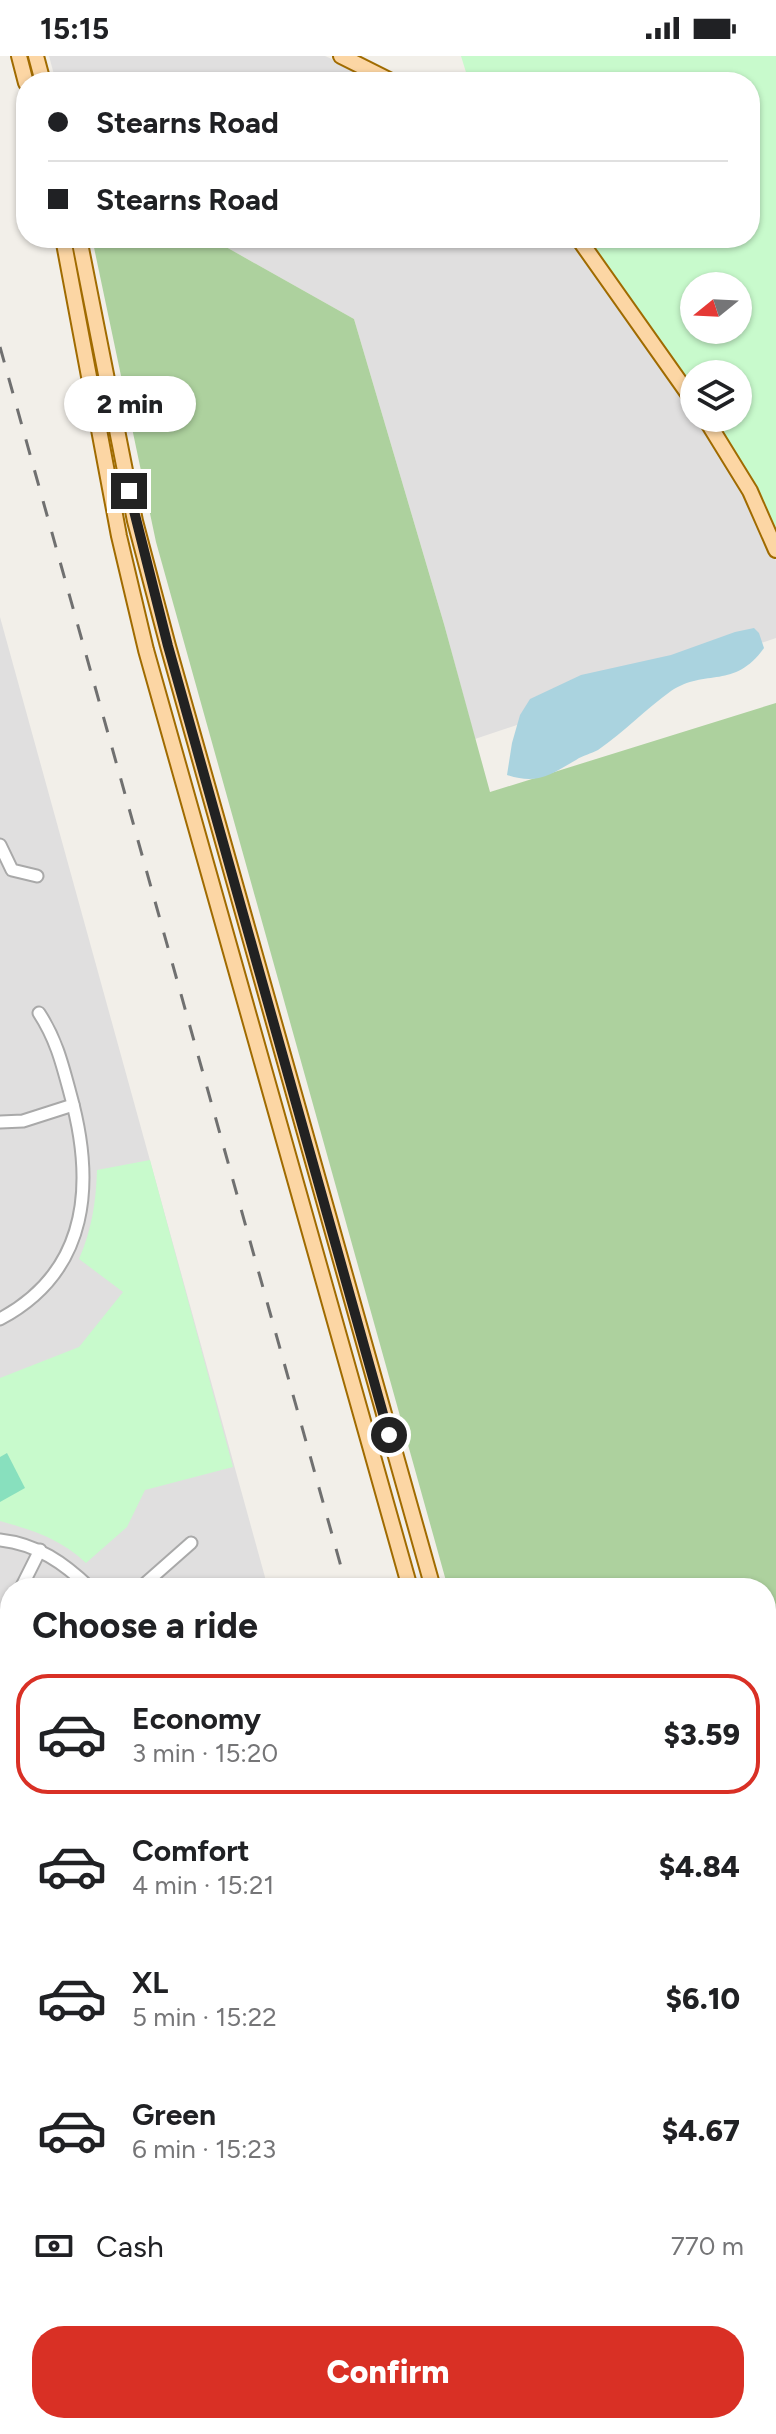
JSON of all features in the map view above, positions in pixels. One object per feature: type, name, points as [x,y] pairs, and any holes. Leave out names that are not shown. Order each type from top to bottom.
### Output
[{"type":"main road","points":[[341,56],[373,72]]},
{"type":"main road","points":[[65,248],[119,536],[146,650],[407,1578]]},
{"type":"main road","points":[[81,248],[135,521],[430,1578]]},
{"type":"main road","points":[[585,248],[680,382]]},
{"type":"main road","points":[[714,432],[750,491],[776,550]]},
{"type":"street","points":[[0,845],[12,870],[37,876]]},
{"type":"street","points":[[0,1319],[33,1297],[53,1277],[69,1249],[79,1222],[84,1192],[84,1161],[73,1105],[54,1036],[39,1013]]},
{"type":"street","points":[[0,1122],[23,1121],[73,1105]]},
{"type":"street","points":[[0,1540],[22,1543],[40,1550],[79,1578]]},
{"type":"street","points":[[151,1578],[191,1543]]},
{"type":"street","points":[[26,1578],[40,1550]]},
{"type":"shaded area","points":[[49,56],[325,56],[362,72],[53,72]]},
{"type":"shaded area","points":[[228,248],[581,248],[680,390],[680,432],[709,432],[760,523],[776,561],[776,638],[475,739],[354,319]]},
{"type":"shaded area","points":[[0,617],[265,1578],[0,1578]]},
{"type":"green space","points":[[461,56],[776,56],[776,528],[759,490],[724,432],[752,432],[752,360],[680,360],[680,369],[593,248],[760,248],[760,72],[466,72]]},
{"type":"green space","points":[[94,248],[228,248],[354,319],[490,792],[776,703],[776,1578],[445,1578],[156,542]]},
{"type":"green space","points":[[150,1160],[233,1467],[145,1490],[127,1527],[86,1563],[56,1542],[0,1521],[0,1378],[79,1347],[123,1292],[79,1259],[92,1215],[97,1170]]},
{"type":"green space","points":[[7,1453],[25,1488],[0,1502],[0,1457]]},
{"type":"water","points":[[754,628],[764,648],[742,669],[696,680],[671,691],[598,750],[551,774],[535,779],[507,775],[520,715],[530,699],[581,675],[671,655]]},
{"type":"railway","points":[[0,347],[344,1578]]},
{"type":"route","points":[[129,491],[168,646],[389,1435]]}]
